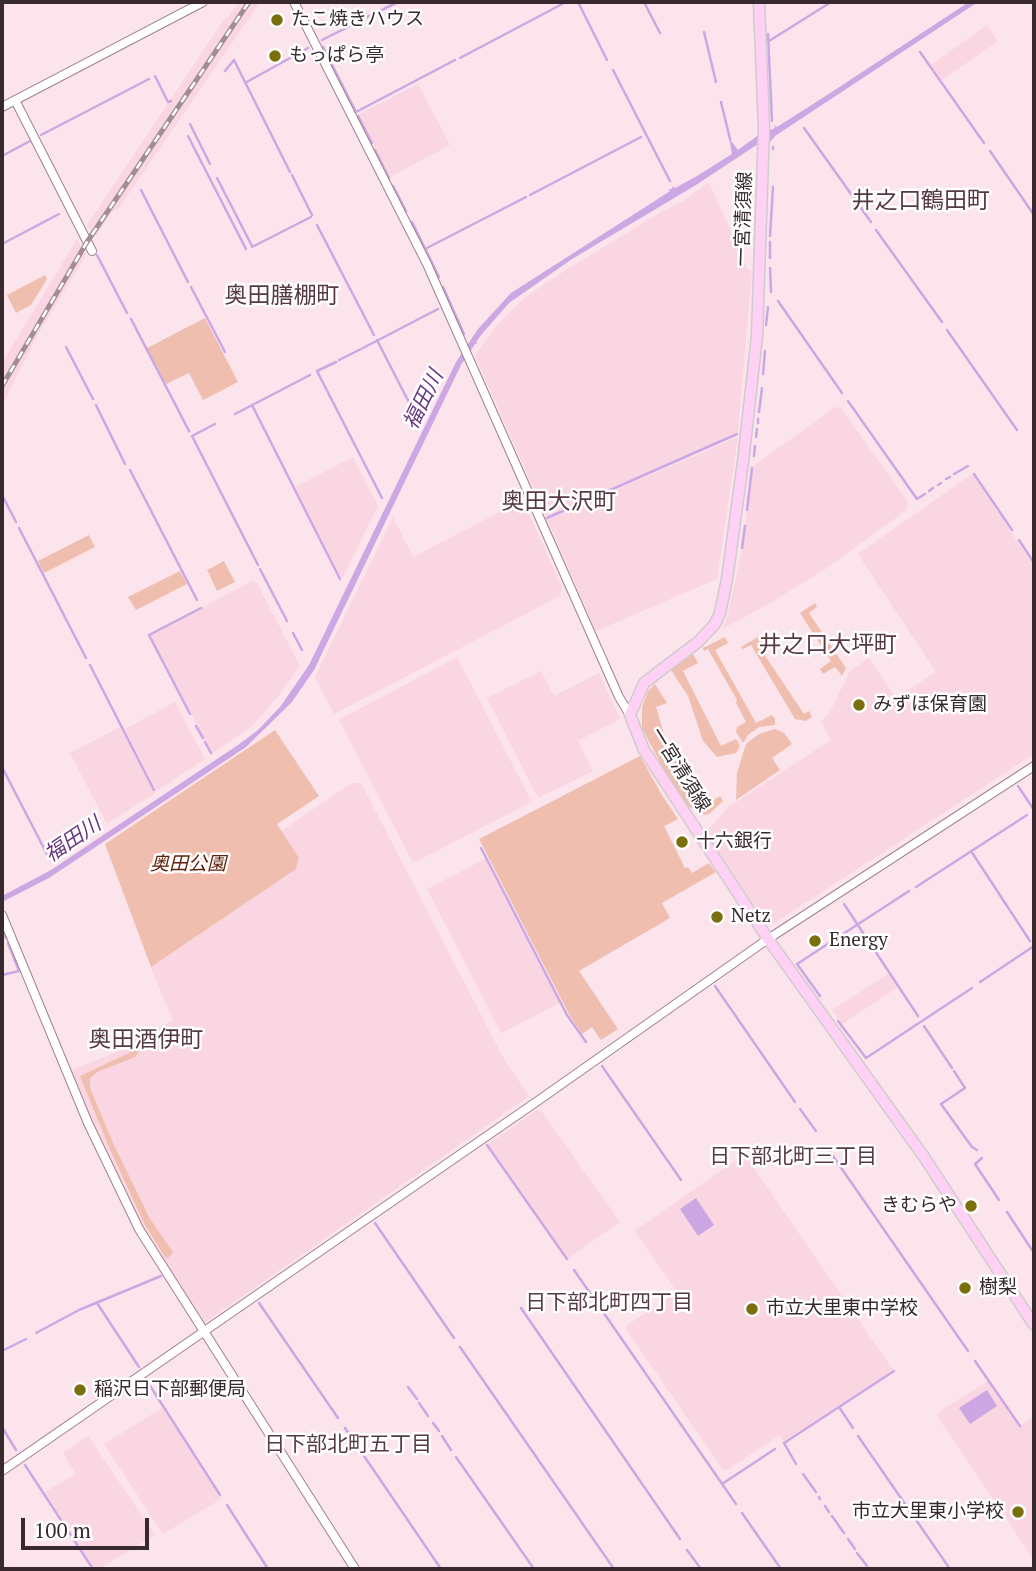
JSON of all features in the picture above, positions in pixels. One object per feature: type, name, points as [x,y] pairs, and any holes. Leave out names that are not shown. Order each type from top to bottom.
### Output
[{"type":"main road","name":"一宮清須線","points":[[759,2],[764,139],[757,336],[727,579],[715,624],[698,642],[644,683],[630,715],[635,731],[656,769],[768,939],[924,1157],[1034,1325]]},
{"type":"street","points":[[2,107],[203,2]]},
{"type":"street","points":[[294,2],[427,264],[619,697],[630,715]]},
{"type":"street","points":[[15,100],[93,251]]},
{"type":"street","points":[[2,1471],[768,939],[1034,765]]},
{"type":"street","points":[[2,915],[88,1123],[133,1217],[355,1569]]},
{"type":"shaded area","points":[[239,2],[260,2],[119,208],[111,213],[96,236],[93,236],[87,225],[226,17],[228,18]]},
{"type":"shaded area","points":[[969,2],[978,2],[771,141],[758,144],[696,185],[572,259],[509,303],[482,334],[461,365],[314,670],[292,702],[246,747],[49,878],[2,902],[2,896],[51,870],[238,745],[258,730],[280,707],[309,665],[456,362],[478,329],[511,293],[664,195],[673,186],[675,188],[732,154],[729,138],[738,150]]},
{"type":"shaded area","points":[[987,25],[998,41],[942,80],[931,65]]},
{"type":"shaded area","points":[[418,84],[450,145],[390,177],[358,115]]},
{"type":"shaded area","points":[[709,182],[748,270],[752,271],[738,432],[546,517],[475,356],[497,325],[521,301],[550,280],[683,201]]},
{"type":"shaded area","points":[[77,239],[86,255],[37,336],[2,406],[2,363]]},
{"type":"shaded area","points":[[836,407],[841,408],[908,502],[907,510],[824,570],[722,629],[727,618],[742,550],[753,468]]},
{"type":"shaded area","points":[[738,437],[717,579],[596,631],[547,520]]},
{"type":"shaded area","points":[[353,457],[378,506],[342,579],[295,487]]},
{"type":"shaded area","points":[[972,474],[1034,566],[1034,754],[773,924],[750,900],[706,833],[727,808],[831,740],[821,722],[830,712],[850,671],[869,658],[896,698],[936,672],[858,554]]},
{"type":"shaded area","points":[[523,500],[562,588],[560,596],[334,714],[315,677],[393,517],[413,557]]},
{"type":"shaded area","points":[[252,581],[257,583],[300,666],[252,726],[212,754],[150,635]]},
{"type":"shaded area","points":[[457,657],[532,802],[413,863],[339,720]]},
{"type":"shaded area","points":[[541,671],[554,696],[599,673],[620,719],[578,741],[593,771],[538,798],[487,698]]},
{"type":"shaded area","points":[[175,702],[205,759],[157,791],[125,729]]},
{"type":"shaded area","points":[[120,727],[155,793],[107,824],[70,753]]},
{"type":"shaded area","points":[[352,783],[361,783],[505,1061],[529,1096],[204,1323],[142,1227],[102,1145],[72,1072],[125,1049],[125,1041],[173,1021],[151,967],[296,869],[299,858],[281,831]]},
{"type":"shaded area","points":[[485,859],[560,1003],[501,1033],[427,889]]},
{"type":"shaded area","points":[[888,974],[897,988],[842,1024],[832,1010]]},
{"type":"shaded area","points":[[537,1110],[542,1112],[620,1222],[568,1258],[488,1144]]},
{"type":"shaded area","name":"市立大里東中学校","points":[[742,1156],[747,1158],[893,1370],[784,1441],[780,1435],[723,1470],[626,1326],[677,1292],[636,1230]]},
{"type":"shaded area","points":[[696,1198],[714,1225],[698,1236],[680,1209]]},
{"type":"shaded area","name":"市立大里東小学校","points":[[988,1381],[1019,1427],[1034,1416],[1034,1560],[936,1414]]},
{"type":"shaded area","points":[[987,1390],[997,1406],[970,1424],[959,1408]]},
{"type":"shaded area","points":[[162,1408],[221,1499],[163,1534],[104,1444]]},
{"type":"shaded area","points":[[88,1436],[155,1535],[99,1569],[95,1569],[45,1492],[76,1474],[63,1453]]},
{"type":"green space","points":[[45,275],[47,279],[31,305],[16,313],[7,295]]},
{"type":"green space","points":[[205,318],[238,382],[203,400],[189,373],[166,384],[147,348]]},
{"type":"green space","points":[[89,535],[95,547],[44,573],[38,561]]},
{"type":"green space","points":[[224,561],[235,582],[217,591],[207,570]]},
{"type":"green space","points":[[180,571],[187,584],[136,610],[128,597]]},
{"type":"green space","points":[[815,603],[817,607],[809,613],[846,668],[842,676],[835,667],[823,674],[820,669],[831,661],[800,613]]},
{"type":"green space","points":[[765,633],[767,638],[758,645],[804,714],[809,711],[812,717],[806,721],[795,719],[751,645],[743,649],[741,647]]},
{"type":"green space","points":[[725,637],[728,643],[715,650],[756,723],[772,715],[775,719],[775,725],[759,727],[748,735],[743,743],[736,732],[737,727],[746,722],[737,700],[708,649],[704,651],[703,648]]},
{"type":"green space","points":[[693,654],[698,663],[683,671],[721,746],[736,739],[740,746],[736,753],[717,757],[703,741],[688,696],[671,670]]},
{"type":"green space","points":[[655,684],[667,703],[656,707],[669,751],[706,805],[720,796],[723,801],[709,814],[704,815],[688,806],[663,768],[642,728],[642,707],[648,691]]},
{"type":"green space","points":[[775,729],[784,733],[792,744],[772,758],[780,770],[736,800],[737,773],[746,744],[759,734]]},
{"type":"green space","name":"奥田公園","points":[[275,730],[319,796],[277,824],[299,858],[296,869],[151,967],[105,844]]},
{"type":"green space","points":[[640,756],[678,819],[664,826],[685,868],[688,867],[692,873],[709,863],[716,872],[662,903],[670,918],[579,971],[618,1029],[601,1040],[592,1027],[582,1034],[569,1014],[479,839]]},
{"type":"green space","points":[[173,1026],[179,1028],[175,1035],[142,1047],[135,1057],[97,1072],[90,1078],[90,1088],[113,1143],[150,1219],[173,1252],[168,1258],[144,1223],[80,1076],[129,1053],[134,1043]]},
{"type":"waterway","points":[[367,17],[398,2]]},
{"type":"waterway","points":[[460,58],[566,2]]},
{"type":"waterway","points":[[578,2],[607,60]]},
{"type":"waterway","points":[[644,2],[660,33]]},
{"type":"waterway","points":[[769,41],[828,4]]},
{"type":"waterway","points":[[322,40],[362,20]]},
{"type":"waterway","points":[[704,32],[716,82]]},
{"type":"waterway","points":[[768,34],[772,121]]},
{"type":"waterway","points":[[323,47],[356,112]]},
{"type":"waterway","points":[[245,83],[308,48]]},
{"type":"waterway","points":[[920,52],[984,143]]},
{"type":"waterway","points":[[225,71],[234,60],[290,172]]},
{"type":"waterway","points":[[356,112],[455,60]]},
{"type":"waterway","points":[[613,70],[670,181]]},
{"type":"waterway","points":[[155,76],[168,102],[171,101]]},
{"type":"waterway","points":[[41,135],[149,79]]},
{"type":"waterway","points":[[721,102],[730,139]]},
{"type":"waterway","points":[[358,116],[372,143]]},
{"type":"waterway","points":[[190,124],[210,164]]},
{"type":"waterway","points":[[804,128],[871,222]]},
{"type":"waterway","points":[[188,136],[246,249]]},
{"type":"waterway","points":[[530,195],[641,137]]},
{"type":"waterway","points":[[2,156],[30,141]]},
{"type":"waterway","points":[[375,150],[389,178]]},
{"type":"waterway","points":[[990,151],[1034,215]]},
{"type":"waterway","points":[[292,175],[312,215]]},
{"type":"waterway","points":[[217,178],[252,246]]},
{"type":"waterway","points":[[393,186],[406,211]]},
{"type":"waterway","points":[[770,236],[773,187]]},
{"type":"waterway","points":[[141,190],[188,282]]},
{"type":"waterway","points":[[425,249],[526,197]]},
{"type":"waterway","points":[[2,244],[59,214]]},
{"type":"waterway","points":[[252,247],[311,217]]},
{"type":"waterway","points":[[412,222],[439,277]]},
{"type":"waterway","points":[[317,225],[374,335]]},
{"type":"waterway","points":[[876,230],[942,322]]},
{"type":"waterway","points":[[770,242],[770,258]]},
{"type":"waterway","points":[[97,255],[127,313]]},
{"type":"waterway","points":[[770,268],[771,292]]},
{"type":"waterway","points":[[191,287],[225,352]]},
{"type":"waterway","points":[[443,287],[464,334]]},
{"type":"waterway","points":[[778,301],[842,393]]},
{"type":"waterway","points":[[766,325],[768,307]]},
{"type":"waterway","points":[[363,348],[438,309]]},
{"type":"waterway","points":[[131,319],[189,431]]},
{"type":"waterway","points":[[947,330],[1017,430]]},
{"type":"waterway","name":"福田川","points":[[377,340],[418,420]]},
{"type":"waterway","points":[[66,347],[93,399]]},
{"type":"waterway","points":[[339,360],[361,349]]},
{"type":"waterway","points":[[763,374],[765,351]]},
{"type":"waterway","points":[[317,371],[336,362]]},
{"type":"waterway","points":[[317,371],[382,498]]},
{"type":"waterway","points":[[235,414],[310,375]]},
{"type":"waterway","points":[[759,412],[762,388]]},
{"type":"waterway","points":[[848,401],[917,499],[925,494]]},
{"type":"waterway","points":[[96,405],[125,464]]},
{"type":"waterway","points":[[252,405],[340,579]]},
{"type":"waterway","points":[[215,424],[192,436],[258,565]]},
{"type":"waterway","points":[[756,437],[757,429]]},
{"type":"waterway","points":[[547,518],[737,434]]},
{"type":"waterway","points":[[754,456],[755,446]]},
{"type":"waterway","points":[[954,474],[968,466]]},
{"type":"waterway","points":[[747,510],[752,468]]},
{"type":"waterway","points":[[130,470],[197,600]]},
{"type":"waterway","points":[[974,474],[1012,530]]},
{"type":"waterway","points":[[946,479],[950,477]]},
{"type":"waterway","points":[[929,491],[933,488]]},
{"type":"waterway","points":[[2,495],[16,522]]},
{"type":"waterway","points":[[742,548],[745,526]]},
{"type":"waterway","points":[[19,528],[86,658]]},
{"type":"waterway","points":[[1019,540],[1034,563]]},
{"type":"waterway","points":[[260,569],[287,621]]},
{"type":"waterway","points":[[190,714],[149,635],[201,608]]},
{"type":"waterway","points":[[293,633],[302,650]]},
{"type":"waterway","points":[[90,665],[154,790]]},
{"type":"waterway","points":[[196,726],[203,738]]},
{"type":"waterway","points":[[205,742],[211,753]]},
{"type":"waterway","name":"福田川","points":[[2,767],[50,860]]},
{"type":"waterway","points":[[1018,786],[1034,810]]},
{"type":"waterway","points":[[916,887],[1027,815]]},
{"type":"waterway","points":[[481,848],[567,1015],[586,1042]]},
{"type":"waterway","points":[[971,851],[1030,941]]},
{"type":"waterway","points":[[820,996],[797,964],[909,891]]},
{"type":"waterway","points":[[844,904],[918,1016]]},
{"type":"waterway","points":[[2,929],[6,938]]},
{"type":"waterway","points":[[2,975],[19,971],[8,943]]},
{"type":"waterway","points":[[980,982],[1034,946]]},
{"type":"waterway","points":[[715,986],[795,1102]]},
{"type":"waterway","points":[[838,1021],[866,1058],[972,988]]},
{"type":"waterway","points":[[924,1026],[952,1068]]},
{"type":"waterway","points":[[602,1066],[681,1180]]},
{"type":"waterway","points":[[954,1071],[965,1088],[941,1104],[977,1150]]},
{"type":"waterway","points":[[800,1109],[816,1131]]},
{"type":"waterway","points":[[487,1145],[567,1259]]},
{"type":"waterway","points":[[826,1146],[968,1351]]},
{"type":"waterway","points":[[982,1158],[975,1164],[999,1200]]},
{"type":"waterway","points":[[1007,1212],[1032,1250]]},
{"type":"waterway","points":[[375,1223],[454,1338]]},
{"type":"waterway","points":[[574,1270],[736,1504]]},
{"type":"waterway","points":[[36,1333],[79,1310],[161,1276]]},
{"type":"waterway","points":[[97,1303],[139,1367]]},
{"type":"waterway","points":[[259,1303],[338,1418]]},
{"type":"waterway","points":[[521,1308],[680,1539]]},
{"type":"waterway","points":[[2,1351],[26,1339]]},
{"type":"waterway","points":[[460,1347],[614,1569]]},
{"type":"waterway","points":[[975,1361],[1020,1426]]},
{"type":"waterway","points":[[796,1464],[784,1443],[894,1371]]},
{"type":"waterway","points":[[147,1381],[220,1495]]},
{"type":"waterway","points":[[408,1387],[417,1399]]},
{"type":"waterway","points":[[419,1403],[428,1416]]},
{"type":"waterway","points":[[839,1407],[853,1428]]},
{"type":"waterway","points":[[433,1423],[439,1431]]},
{"type":"waterway","points":[[2,1427],[16,1450]]},
{"type":"waterway","points":[[345,1428],[441,1569]]},
{"type":"waterway","points":[[442,1436],[451,1450]]},
{"type":"waterway","points":[[858,1436],[950,1569]]},
{"type":"waterway","points":[[722,1484],[775,1449]]},
{"type":"waterway","points":[[456,1457],[534,1569]]},
{"type":"waterway","points":[[25,1465],[93,1569]]},
{"type":"waterway","points":[[803,1474],[816,1492]]},
{"type":"waterway","points":[[227,1505],[268,1569]]},
{"type":"waterway","points":[[825,1506],[829,1512]]},
{"type":"waterway","points":[[742,1513],[781,1569]]},
{"type":"waterway","points":[[832,1516],[844,1533]]},
{"type":"waterway","points":[[848,1539],[855,1549]]},
{"type":"waterway","points":[[687,1550],[701,1569]]},
{"type":"waterway","points":[[857,1553],[867,1566]]},
{"type":"railway","points":[[2,386],[87,242],[249,2]]},
{"type":"place","name":"たこ焼きハウス","points":[[277,20]]},
{"type":"place","name":"もっぱら亭","points":[[275,56]]},
{"type":"place","name":"みずほ保育園","points":[[859,705]]},
{"type":"place","name":"十六銀行","points":[[682,842]]},
{"type":"place","name":"Netz","points":[[717,917]]},
{"type":"place","name":"Energy","points":[[815,941]]},
{"type":"place","name":"きむらや","points":[[971,1206]]},
{"type":"place","name":"樹梨","points":[[965,1288]]},
{"type":"place","name":"市立大里東中学校","points":[[752,1309]]},
{"type":"place","name":"稲沢日下部郵便局","points":[[80,1390]]},
{"type":"place","name":"市立大里東小学校","points":[[1018,1512]]},
{"type":"district","name":"井之口鶴田町","points":[[921,201]]},
{"type":"district","name":"奥田膳棚町","points":[[282,296]]},
{"type":"district","name":"奥田大沢町","points":[[559,502]]},
{"type":"district","name":"井之口大坪町","points":[[828,645]]},
{"type":"district","name":"奥田酒伊町","points":[[146,1040]]},
{"type":"district","name":"日下部北町三丁目","points":[[793,1157]]},
{"type":"district","name":"日下部北町四丁目","points":[[609,1303]]},
{"type":"district","name":"日下部北町五丁目","points":[[348,1445]]}]
